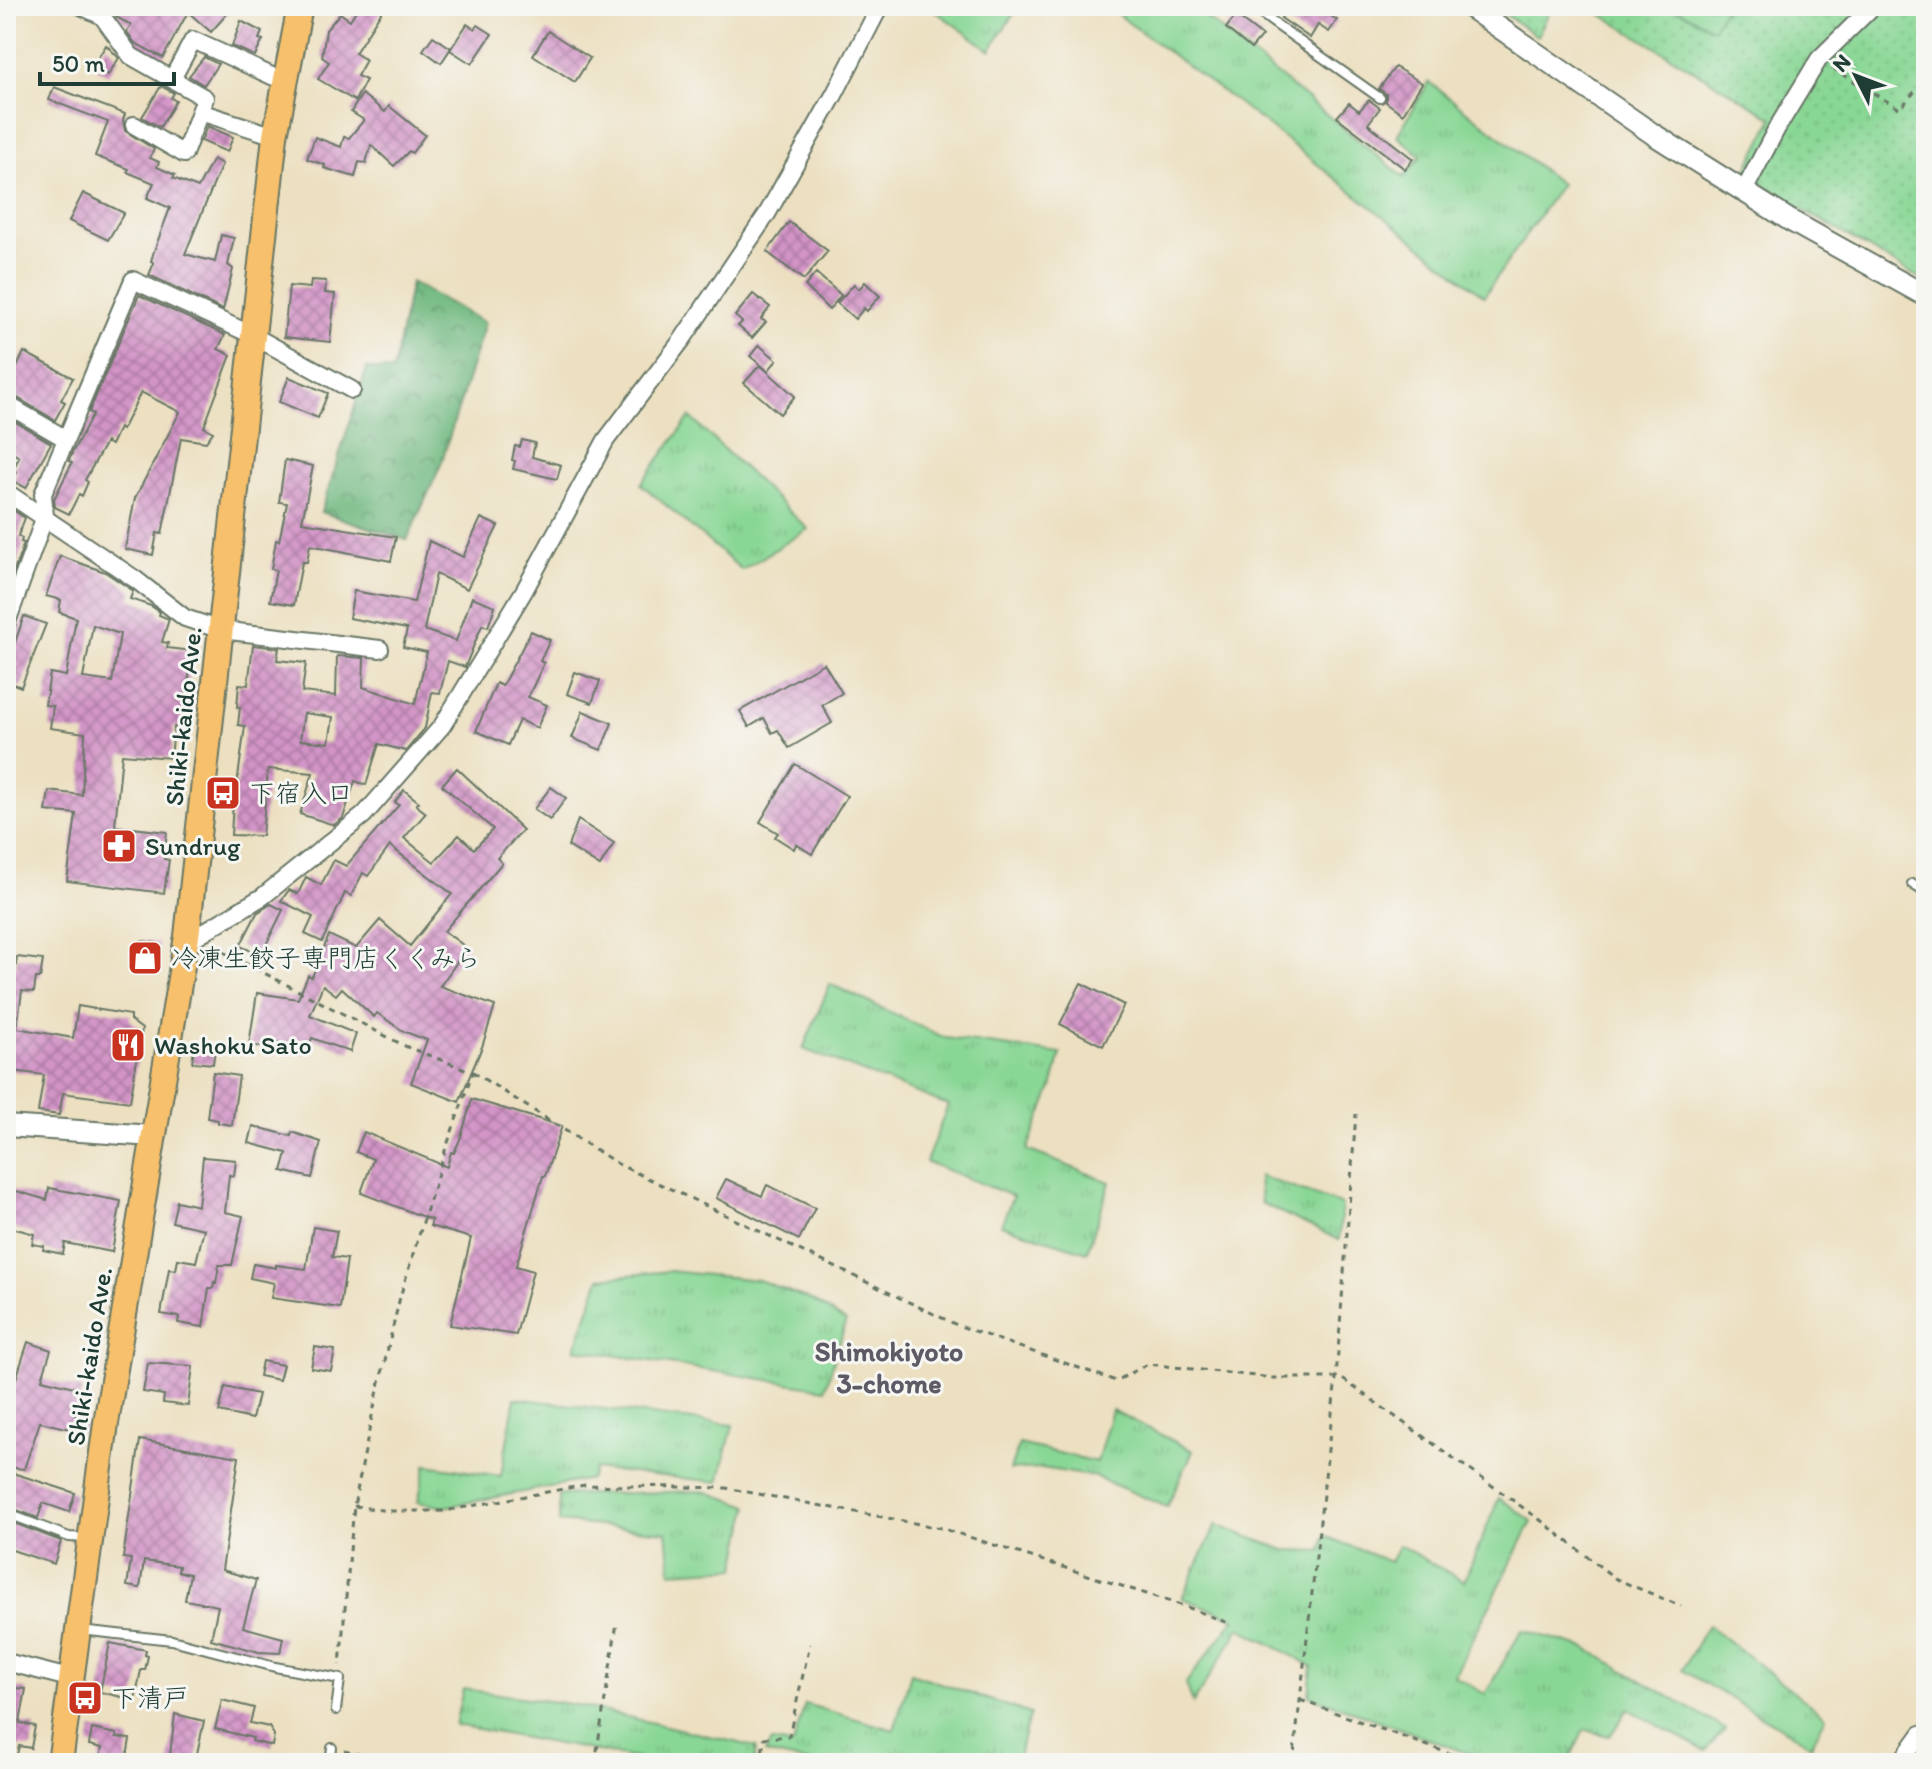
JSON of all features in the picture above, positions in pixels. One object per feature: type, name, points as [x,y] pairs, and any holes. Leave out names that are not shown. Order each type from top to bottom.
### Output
[{"type":"main road","name":"Shiki-kaido Ave.","points":[[60,1763],[106,1423],[153,1136],[191,936],[275,136],[300,6]]},
{"type":"street","points":[[81,6],[102,16],[131,56],[205,98],[184,154],[134,125]]},
{"type":"street","points":[[191,936],[262,897],[364,815],[442,726],[524,591],[606,440],[682,340],[767,214],[880,6]]},
{"type":"street","points":[[1468,6],[1653,134],[1791,221],[1926,296]]},
{"type":"street","points":[[1744,191],[1777,128],[1819,59],[1873,6]]},
{"type":"street","points":[[172,79],[193,40],[285,82]]},
{"type":"street","points":[[200,112],[275,136]]},
{"type":"street","points":[[6,625],[45,516],[43,494],[133,280],[252,335],[352,390]]},
{"type":"street","points":[[6,404],[66,439]]},
{"type":"street","points":[[6,492],[45,516],[185,618],[221,630],[380,649]]},
{"type":"street","points":[[6,1126],[153,1136]]},
{"type":"street","points":[[6,1662],[73,1679]]},
{"type":"street","points":[[1900,1763],[1921,1734]]},
{"type":"lane","points":[[1250,6],[1380,98]]},
{"type":"lane","points":[[1912,884],[1926,893]]},
{"type":"lane","points":[[6,1513],[69,1537],[92,1538]]},
{"type":"lane","points":[[79,1630],[172,1640],[275,1667],[340,1679],[336,1710]]},
{"type":"lane","points":[[330,1763],[332,1748]]},
{"type":"path","points":[[1819,59],[1900,109],[1926,78]]},
{"type":"path","points":[[191,936],[407,1047],[473,1072],[618,1164],[957,1325],[1116,1381],[1148,1364],[1273,1378],[1341,1378],[1539,1519],[1616,1579],[1681,1606]]},
{"type":"path","points":[[340,1679],[354,1506],[400,1297],[473,1072]]},
{"type":"path","points":[[1293,1763],[1336,1378],[1356,1114]]},
{"type":"path","points":[[354,1506],[389,1511],[444,1511],[585,1485],[726,1488],[941,1528],[1174,1602],[1228,1623]]},
{"type":"path","points":[[595,1763],[617,1623]]},
{"type":"path","points":[[761,1763],[764,1738],[789,1736],[810,1644]]},
{"type":"path","points":[[1300,1700],[1476,1763]]},
{"type":"path","points":[[332,1748],[400,1763]]},
{"type":"green space","points":[[928,6],[1019,6],[990,50]]},
{"type":"green space","points":[[1106,6],[1192,6],[1404,177],[1421,156],[1397,136],[1429,82],[1561,184],[1484,296],[1269,126]]},
{"type":"green space","points":[[1503,6],[1553,6],[1537,36],[1500,11]]},
{"type":"green space","points":[[1587,6],[1926,6],[1926,282],[1744,175],[1773,118]]},
{"type":"green space","points":[[1671,6],[1726,6],[1713,29]]},
{"type":"green space","points":[[411,282],[485,323],[440,467],[407,540],[321,512],[367,368],[393,371]]},
{"type":"green space","points":[[690,417],[808,529],[742,570],[641,484]]},
{"type":"green space","points":[[830,984],[945,1038],[1061,1054],[1052,1088],[1027,1150],[1110,1182],[1087,1252],[1001,1225],[1013,1196],[926,1162],[948,1105],[803,1049]]},
{"type":"green space","points":[[1259,1176],[1342,1205],[1339,1240],[1261,1203]]},
{"type":"green space","points":[[669,1271],[759,1280],[813,1301],[846,1322],[825,1389],[575,1349],[600,1278]]},
{"type":"green space","points":[[515,1398],[733,1425],[719,1482],[595,1469],[590,1479],[444,1507],[418,1502],[426,1465],[501,1476]]},
{"type":"green space","points":[[1112,1410],[1193,1451],[1167,1507],[1096,1477],[1042,1468],[1010,1470],[1019,1444],[1097,1462]]},
{"type":"green space","points":[[704,1491],[749,1506],[736,1568],[671,1572],[667,1532],[559,1522],[559,1495]]},
{"type":"green space","points":[[1499,1498],[1532,1521],[1454,1676],[1485,1694],[1522,1630],[1585,1648],[1725,1729],[1705,1751],[1628,1709],[1610,1736],[1584,1730],[1568,1763],[1494,1763],[1309,1695],[1312,1666],[1240,1628],[1193,1703],[1186,1683],[1235,1618],[1182,1598],[1216,1525],[1285,1550],[1321,1551],[1325,1536],[1390,1562],[1399,1545],[1464,1581]]},
{"type":"green space","points":[[1708,1625],[1826,1717],[1811,1745],[1682,1670]]},
{"type":"green space","points":[[911,1673],[1030,1714],[1016,1763],[811,1763],[765,1753],[772,1742],[793,1745],[805,1704],[894,1730]]},
{"type":"green space","points":[[463,1689],[576,1705],[756,1747],[754,1763],[662,1763],[455,1725]]},
{"type":"building","points":[[121,6],[234,6],[211,32],[188,12],[163,58],[135,43],[127,32],[131,25],[116,17]]},
{"type":"building","points":[[359,6],[385,6],[355,53],[366,60],[357,76],[366,80],[355,101],[318,79],[329,62],[322,57],[326,30],[340,13],[350,20]]},
{"type":"building","points":[[1289,6],[1316,6],[1337,20],[1329,32],[1318,25],[1310,38],[1281,18]]},
{"type":"building","points":[[1236,16],[1262,36],[1251,49],[1226,28]]},
{"type":"building","points":[[241,21],[262,32],[259,39],[263,40],[255,56],[232,46]]},
{"type":"building","points":[[467,24],[475,29],[478,25],[492,34],[472,64],[450,50]]},
{"type":"building","points":[[548,31],[590,58],[575,82],[533,55]]},
{"type":"building","points":[[433,36],[451,48],[441,63],[423,50]]},
{"type":"building","points":[[106,45],[119,58],[108,75],[93,66]]},
{"type":"building","points":[[204,57],[218,64],[204,85],[189,76]]},
{"type":"building","points":[[1395,67],[1422,83],[1403,114],[1386,102],[1386,94],[1379,89]]},
{"type":"building","points":[[161,86],[174,93],[171,98],[176,101],[160,127],[142,117]]},
{"type":"building","points":[[54,87],[125,114],[125,131],[154,149],[150,158],[159,162],[157,167],[175,175],[173,178],[198,188],[213,159],[222,164],[185,254],[215,262],[221,235],[234,238],[228,265],[233,269],[223,310],[149,275],[154,263],[151,261],[154,251],[170,208],[147,198],[154,183],[95,156],[108,122],[49,100]]},
{"type":"building","points":[[362,94],[385,112],[389,106],[425,135],[412,153],[409,151],[394,166],[371,145],[366,163],[359,162],[355,177],[324,168],[325,165],[307,159],[315,137],[341,147],[344,137],[349,138],[364,120],[351,112]]},
{"type":"building","points":[[1369,100],[1380,108],[1368,124],[1413,159],[1405,169],[1337,117],[1349,103],[1359,111]]},
{"type":"building","points":[[207,126],[233,137],[227,152],[201,141]]},
{"type":"building","points":[[83,193],[124,213],[108,240],[69,221]]},
{"type":"building","points":[[789,222],[828,251],[804,280],[767,252]]},
{"type":"building","points":[[816,273],[841,295],[829,310],[805,286]]},
{"type":"building","points":[[311,280],[326,281],[325,293],[335,294],[330,342],[284,337],[289,286],[310,288]]},
{"type":"building","points":[[865,282],[880,296],[855,319],[837,303],[854,284],[859,289]]},
{"type":"building","points":[[753,294],[770,307],[761,319],[766,322],[752,338],[738,326],[742,322],[735,316]]},
{"type":"building","points":[[139,295],[225,335],[218,349],[231,355],[204,427],[213,432],[206,442],[181,438],[162,534],[157,533],[153,555],[125,549],[135,498],[180,412],[141,392],[122,430],[119,428],[111,445],[106,442],[85,480],[88,482],[82,496],[79,494],[69,514],[55,507],[54,499],[72,463],[69,461],[73,451],[93,414],[89,412]]},
{"type":"building","points":[[759,345],[777,360],[768,371],[750,356]]},
{"type":"building","points":[[24,352],[73,378],[55,420],[6,391]]},
{"type":"building","points":[[760,365],[795,396],[780,414],[744,383]]},
{"type":"building","points":[[289,377],[328,393],[318,418],[279,402]]},
{"type":"building","points":[[12,420],[51,443],[26,488],[13,481],[17,472],[13,470],[19,457],[6,449],[6,432]]},
{"type":"building","points":[[522,440],[535,443],[532,457],[561,465],[557,479],[513,469],[515,446],[520,447]]},
{"type":"building","points":[[285,460],[313,466],[302,522],[396,537],[391,561],[310,545],[307,562],[302,562],[294,605],[270,601],[276,570],[271,569],[276,540],[279,541],[287,503],[279,502]]},
{"type":"building","points":[[10,508],[25,518],[18,536],[24,543],[8,588],[6,520]]},
{"type":"building","points":[[481,518],[498,526],[467,589],[436,574],[424,630],[456,641],[472,597],[495,606],[488,627],[482,625],[465,667],[448,661],[440,693],[432,692],[425,728],[406,751],[379,744],[366,785],[355,781],[343,818],[334,825],[300,814],[313,773],[268,769],[262,836],[231,835],[234,785],[237,785],[245,726],[238,725],[239,684],[248,685],[253,645],[279,648],[277,660],[306,663],[302,692],[336,696],[337,656],[364,658],[363,687],[415,704],[427,652],[403,647],[407,629],[349,618],[354,591],[414,602],[429,541],[463,557]],"holes":[[[304,713],[333,717],[329,743],[300,740]]]},
{"type":"building","points":[[60,556],[105,572],[133,591],[130,599],[151,606],[160,612],[159,615],[169,619],[162,642],[168,643],[167,648],[193,651],[181,728],[174,727],[171,758],[122,754],[115,826],[167,832],[164,859],[169,860],[164,893],[67,881],[76,814],[46,811],[49,791],[82,795],[85,733],[50,728],[53,706],[45,705],[50,673],[66,676],[76,618],[59,612],[61,600],[46,596]],"holes":[[[93,625],[120,634],[112,682],[83,678]]]},
{"type":"building","points":[[24,616],[46,624],[21,687],[6,681],[6,669]]},
{"type":"building","points":[[531,631],[550,640],[540,661],[544,663],[528,697],[547,705],[537,728],[519,720],[508,745],[476,731],[496,683],[502,686]]},
{"type":"building","points":[[824,663],[842,693],[822,705],[832,723],[789,748],[778,730],[772,733],[764,718],[749,727],[740,711]]},
{"type":"building","points":[[575,672],[600,681],[592,703],[567,694]]},
{"type":"building","points":[[583,711],[612,723],[601,750],[572,738]]},
{"type":"building","points":[[795,764],[847,796],[812,854],[796,844],[794,849],[775,837],[778,833],[760,822]]},
{"type":"building","points":[[457,768],[523,830],[497,858],[502,863],[444,931],[467,948],[440,986],[495,1006],[459,1102],[411,1083],[427,1040],[403,1031],[377,1013],[374,1017],[342,988],[336,995],[323,985],[310,1015],[356,1034],[350,1052],[312,1038],[306,1054],[277,1042],[276,1049],[249,1045],[257,993],[298,999],[308,975],[312,977],[329,935],[356,948],[380,920],[410,946],[452,894],[390,846],[368,876],[363,873],[351,896],[345,893],[322,942],[305,934],[313,917],[281,901],[289,890],[298,894],[306,877],[321,885],[334,860],[346,866],[399,805],[395,802],[404,790],[419,802],[416,805],[426,813],[404,838],[434,862],[459,835],[474,849],[493,829],[442,785]]},
{"type":"building","points":[[551,787],[566,798],[550,820],[534,809]]},
{"type":"building","points":[[578,820],[614,843],[600,866],[568,846]]},
{"type":"building","points":[[271,904],[283,910],[261,955],[240,946],[257,913]]},
{"type":"building","points":[[141,941],[158,943],[155,963],[138,961]]},
{"type":"building","points":[[17,957],[43,960],[34,992],[22,991],[17,1028],[73,1038],[78,1006],[130,1015],[130,1020],[142,1029],[130,1102],[63,1093],[59,1115],[38,1112],[44,1075],[6,1070],[6,964],[16,966]]},
{"type":"building","points":[[1081,983],[1124,1005],[1103,1046],[1060,1024]]},
{"type":"building","points":[[194,1047],[215,1049],[213,1064],[192,1062]]},
{"type":"building","points":[[213,1072],[239,1076],[232,1125],[207,1118]]},
{"type":"building","points":[[472,1099],[562,1126],[543,1176],[516,1266],[533,1271],[516,1335],[450,1325],[471,1238],[430,1226],[432,1220],[361,1193],[373,1159],[356,1152],[364,1132],[447,1167],[451,1152],[454,1153],[461,1137]]},
{"type":"building","points":[[253,1126],[291,1136],[292,1132],[321,1142],[312,1178],[282,1171],[287,1153],[249,1143]]},
{"type":"building","points":[[203,1157],[236,1160],[234,1176],[229,1175],[225,1212],[243,1216],[232,1265],[219,1265],[216,1283],[209,1288],[203,1327],[178,1323],[179,1317],[161,1314],[169,1269],[176,1270],[178,1259],[196,1262],[204,1229],[172,1222],[177,1201],[198,1206]]},
{"type":"building","points":[[726,1179],[762,1196],[767,1185],[815,1208],[799,1240],[716,1198]]},
{"type":"building","points":[[6,1188],[47,1200],[49,1188],[121,1201],[112,1252],[65,1243],[63,1254],[32,1244],[34,1234],[6,1226]]},
{"type":"building","points":[[313,1227],[337,1231],[332,1257],[347,1259],[340,1308],[271,1298],[274,1283],[250,1278],[253,1264],[306,1269]]},
{"type":"building","points":[[28,1342],[51,1350],[42,1379],[82,1389],[75,1415],[86,1417],[83,1432],[40,1422],[24,1469],[6,1467],[6,1393],[11,1394]]},
{"type":"building","points":[[315,1347],[335,1350],[331,1371],[311,1368]]},
{"type":"building","points":[[262,1361],[283,1365],[279,1380],[259,1376]]},
{"type":"building","points":[[148,1363],[193,1366],[188,1406],[163,1403],[164,1395],[143,1392]]},
{"type":"building","points":[[225,1387],[258,1394],[252,1419],[219,1412]]},
{"type":"building","points":[[140,1440],[239,1457],[222,1570],[256,1580],[243,1627],[283,1638],[280,1653],[259,1652],[211,1639],[218,1606],[185,1600],[190,1574],[178,1572],[179,1566],[144,1561],[140,1588],[127,1586],[131,1559],[123,1558]]},
{"type":"building","points":[[13,1473],[75,1493],[69,1512],[43,1503],[38,1518],[6,1506]]},
{"type":"building","points":[[6,1520],[61,1541],[54,1564],[6,1548]]},
{"type":"building","points":[[110,1643],[146,1650],[145,1670],[141,1670],[135,1700],[100,1692]]},
{"type":"building","points":[[6,1687],[26,1689],[20,1723],[35,1726],[31,1748],[19,1746],[15,1763],[6,1763]]},
{"type":"building","points":[[222,1700],[254,1708],[250,1723],[269,1727],[274,1735],[272,1746],[215,1729]]},
{"type":"building","points":[[175,1714],[204,1721],[195,1763],[169,1763]]},
{"type":"building","points":[[92,1729],[130,1739],[126,1763],[99,1763],[102,1748],[89,1745]]},
{"type":"place","name":"下宿入口","points":[[223,793]]},
{"type":"place","name":"Sundrug","points":[[119,846]]},
{"type":"place","name":"冷凍生餃子専門店くくみら","points":[[145,958]]},
{"type":"place","name":"Washoku Sato","points":[[128,1045]]},
{"type":"place","name":"下清戸","points":[[85,1698]]},
{"type":"district","name":"Shimokiyoto 3-chome","points":[[889,1367]]}]
